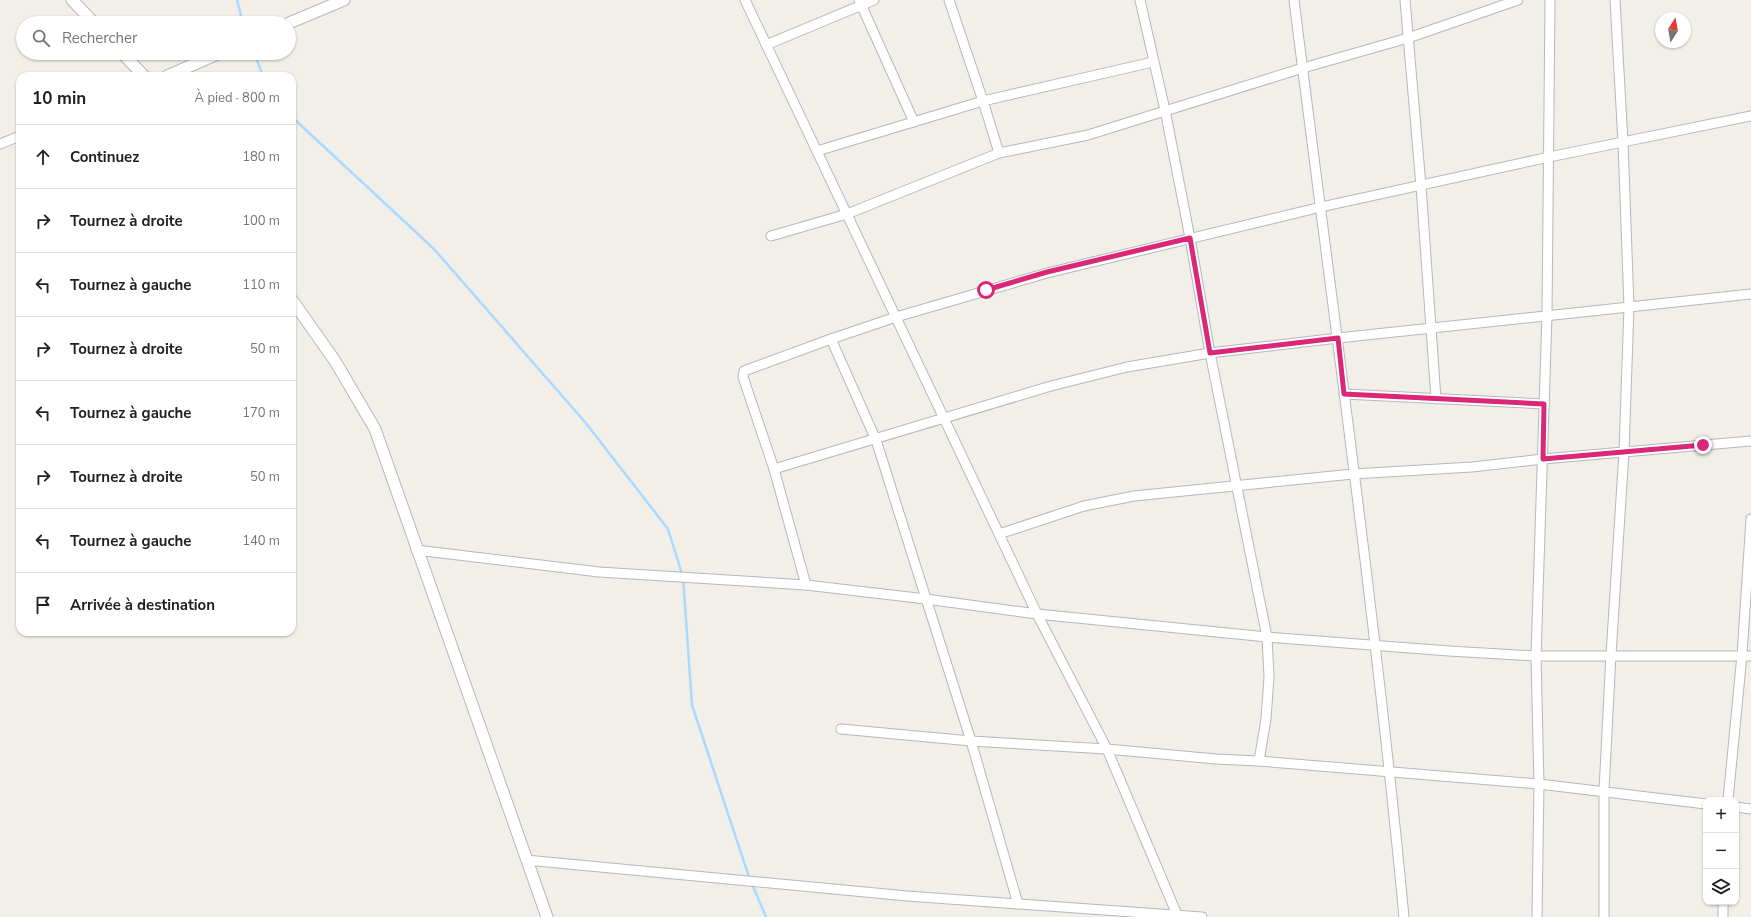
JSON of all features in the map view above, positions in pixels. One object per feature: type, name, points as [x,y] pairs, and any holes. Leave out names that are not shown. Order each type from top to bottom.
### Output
[{"type":"street","points":[[72,0],[87,16]]},
{"type":"street","points":[[296,20],[344,0]]},
{"type":"street","points":[[745,0],[1037,614],[1107,748],[1177,916]]},
{"type":"street","points":[[766,44],[860,2],[874,0]]},
{"type":"street","points":[[949,0],[983,101],[998,154]]},
{"type":"street","points":[[1140,0],[1190,238],[1210,353],[1238,486],[1267,637],[1269,677],[1266,719],[1259,761]]},
{"type":"street","points":[[1294,0],[1338,338],[1353,474],[1375,645],[1390,772],[1404,917]]},
{"type":"street","points":[[1405,0],[1421,186],[1436,399]]},
{"type":"street","points":[[771,236],[847,214],[998,154],[1088,135],[1302,68],[1408,38],[1518,0]]},
{"type":"street","points":[[1537,917],[1539,784],[1536,656],[1547,316],[1550,0]]},
{"type":"street","points":[[1604,917],[1604,790],[1624,452],[1629,307],[1623,142],[1615,0]]},
{"type":"street","points":[[860,2],[914,122]]},
{"type":"street","points":[[129,60],[140,72]]},
{"type":"street","points":[[176,72],[204,60]]},
{"type":"street","points":[[817,151],[983,101],[1154,62]]},
{"type":"street","points":[[806,585],[774,469],[742,373],[744,371],[831,339],[1047,272],[1321,207],[1549,157],[1751,116]]},
{"type":"street","points":[[0,144],[16,138]]},
{"type":"street","points":[[774,469],[876,440],[1051,386],[1127,367],[1210,353],[1338,338],[1751,294]]},
{"type":"street","points":[[296,306],[335,361],[375,430],[416,550],[547,917]]},
{"type":"street","points":[[831,339],[876,440],[971,741],[1018,904]]},
{"type":"street","points":[[1344,394],[1544,404]]},
{"type":"street","points":[[999,534],[1084,506],[1134,496],[1353,474],[1472,467],[1543,459],[1751,441]]},
{"type":"street","points":[[1728,797],[1746,656],[1751,519]]},
{"type":"street","points":[[416,550],[599,572],[806,585],[1037,614],[1267,637],[1536,656],[1746,656]]},
{"type":"street","points":[[841,729],[971,741],[1107,748],[1216,759],[1259,761],[1539,784],[1604,790],[1703,804]]},
{"type":"street","points":[[1739,807],[1751,809]]},
{"type":"street","points":[[526,860],[907,896],[1202,917]]},
{"type":"street","points":[[1723,905],[1723,917]]},
{"type":"waterway","points":[[237,0],[241,16]]},
{"type":"waterway","points":[[257,60],[261,72]]},
{"type":"waterway","points":[[296,121],[434,249],[585,422],[668,529],[683,577],[692,705],[750,880]]},
{"type":"waterway","points":[[752,884],[766,917]]},
{"type":"route","points":[[986,290],[1047,272],[1190,238],[1210,353],[1338,338],[1344,394],[1544,404],[1543,459],[1703,445]]}]
